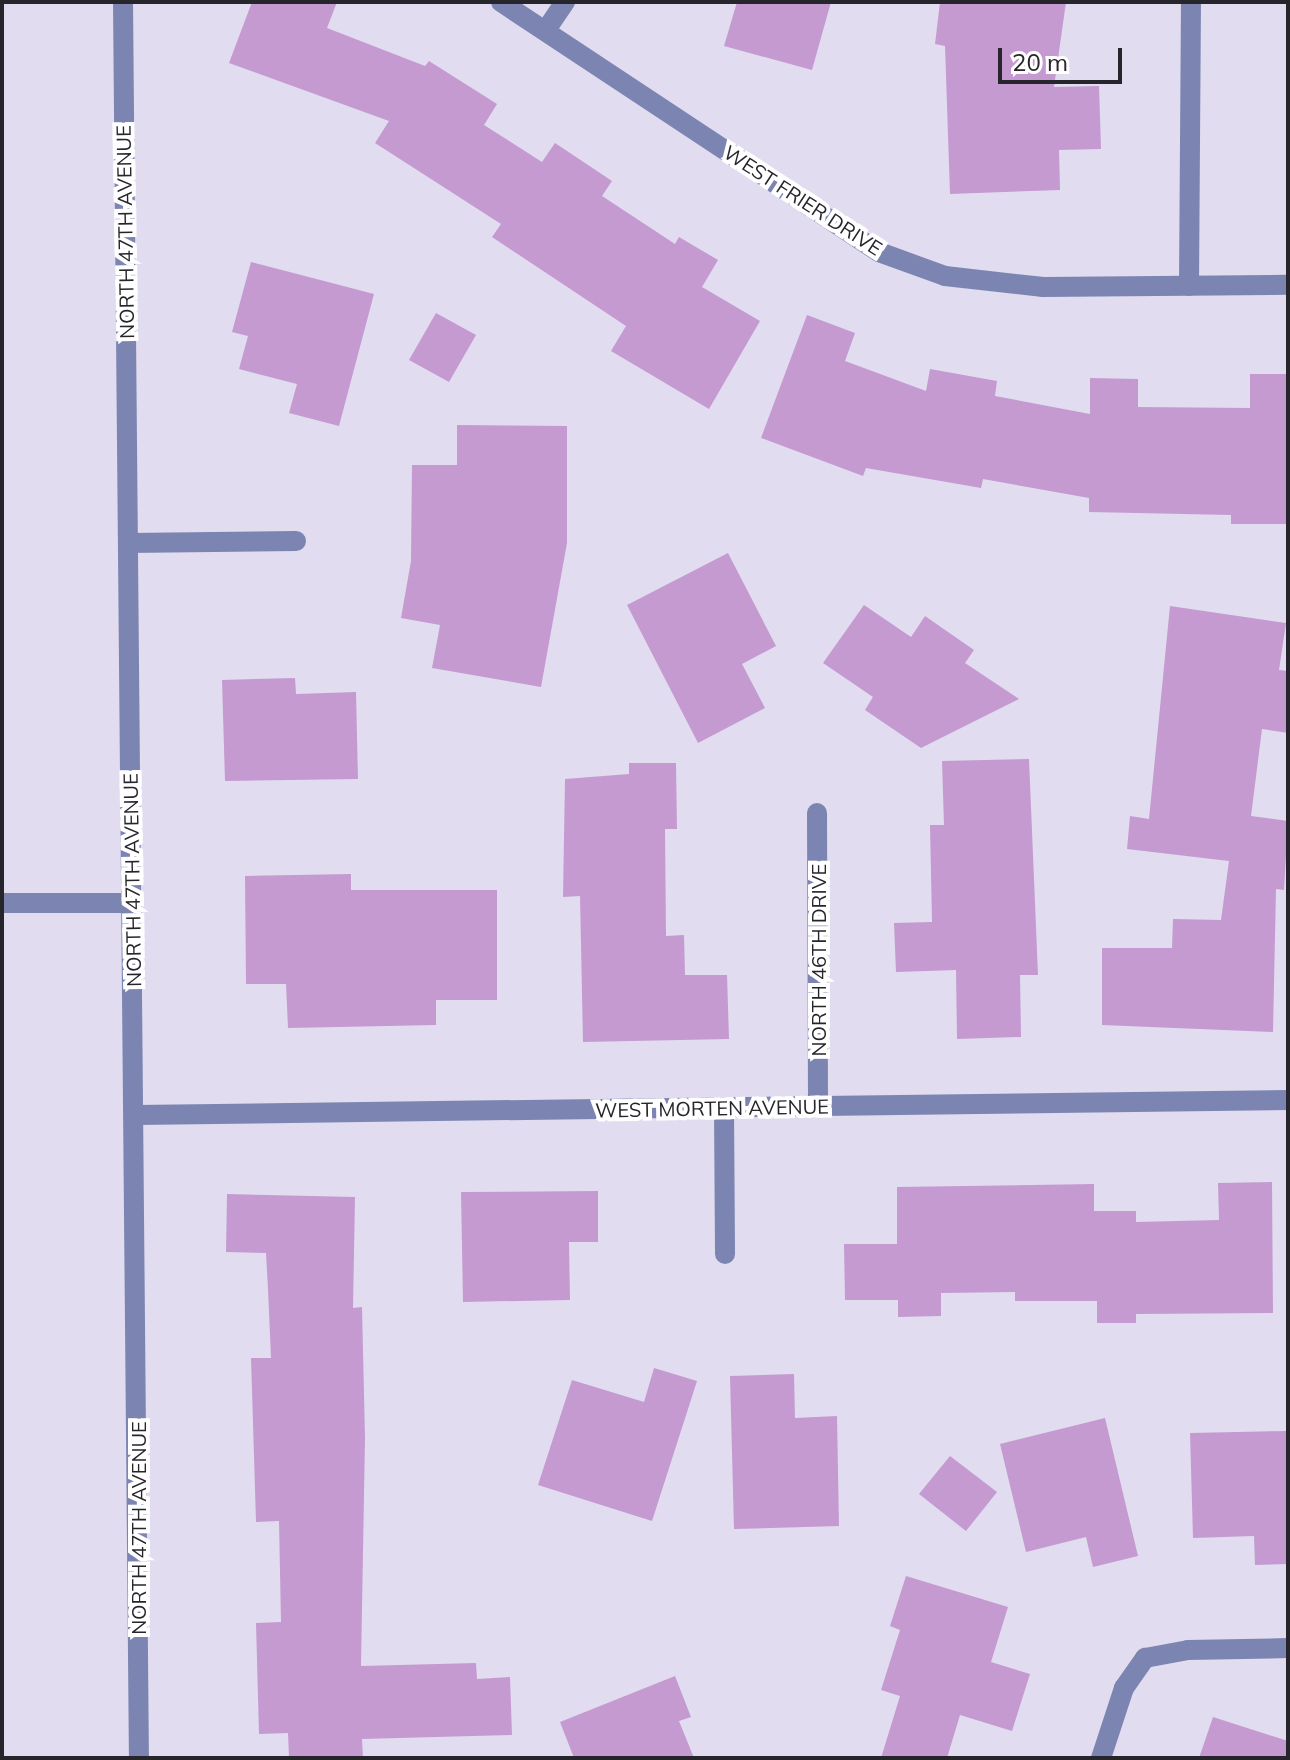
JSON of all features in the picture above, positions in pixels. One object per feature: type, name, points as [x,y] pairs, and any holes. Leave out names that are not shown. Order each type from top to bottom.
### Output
[{"type":"street","name":"NORTH 47TH AVENUE","points":[[123,2],[136,1115],[139,1758]]},
{"type":"street","name":"WEST FRIER DRIVE","points":[[501,2],[879,252],[945,276],[1043,287],[1288,285]]},
{"type":"street","points":[[546,30],[565,2]]},
{"type":"street","points":[[1189,286],[1191,2]]},
{"type":"street","points":[[128,543],[296,541]]},
{"type":"street","name":"NORTH 46TH DRIVE","points":[[817,813],[818,1106]]},
{"type":"street","points":[[2,903],[133,903]]},
{"type":"street","name":"WEST MORTEN AVENUE","points":[[136,1115],[1288,1100]]},
{"type":"street","points":[[724,1108],[725,1254]]},
{"type":"street","points":[[1101,1758],[1124,1688],[1145,1658],[1188,1650],[1288,1648]]},
{"type":"building","points":[[252,2],[337,2],[327,28],[425,66],[429,61],[497,104],[484,125],[542,162],[555,143],[612,181],[602,196],[675,244],[679,237],[718,260],[702,287],[760,321],[709,409],[611,351],[626,326],[492,237],[501,224],[375,143],[389,121],[229,63]]},
{"type":"building","points":[[737,2],[831,2],[812,70],[724,46]]},
{"type":"building","points":[[940,2],[1066,2],[1054,87],[1099,86],[1101,149],[1059,150],[1060,190],[950,194],[945,46],[935,44]]},
{"type":"building","points":[[251,262],[374,294],[339,426],[289,413],[297,384],[239,369],[248,336],[232,332]]},
{"type":"building","points":[[436,313],[476,335],[449,382],[409,360]]},
{"type":"building","points":[[807,315],[855,333],[845,361],[926,391],[930,369],[997,381],[995,396],[1090,414],[1090,378],[1138,379],[1138,407],[1250,408],[1250,374],[1288,374],[1288,524],[1231,524],[1231,515],[1089,512],[1089,498],[983,479],[981,488],[866,468],[863,476],[761,438]]},
{"type":"building","points":[[457,425],[567,426],[567,543],[541,687],[432,668],[440,625],[401,618],[411,561],[412,465],[457,465]]},
{"type":"building","points":[[728,553],[776,646],[742,664],[765,708],[698,743],[627,605]]},
{"type":"building","points":[[864,605],[911,637],[925,616],[974,650],[965,663],[1019,699],[921,748],[865,710],[873,697],[823,663]]},
{"type":"building","points":[[1170,606],[1286,623],[1279,670],[1288,671],[1288,733],[1262,729],[1251,816],[1288,821],[1284,890],[1276,889],[1273,1032],[1102,1025],[1102,948],[1172,948],[1173,919],[1221,920],[1229,861],[1127,849],[1130,816],[1149,819]]},
{"type":"building","points":[[295,678],[296,694],[356,692],[358,779],[225,781],[222,680]]},
{"type":"building","points":[[1029,759],[1038,975],[1020,975],[1021,1037],[957,1039],[956,970],[896,972],[894,923],[932,922],[930,825],[944,825],[942,761]]},
{"type":"building","points":[[629,763],[676,763],[677,829],[665,829],[666,936],[684,935],[685,975],[727,975],[729,1039],[583,1042],[580,896],[563,897],[565,779],[629,774]]},
{"type":"building","points":[[351,874],[351,890],[497,890],[497,1000],[436,1000],[436,1025],[288,1028],[286,984],[246,984],[245,876]]},
{"type":"building","points":[[1272,1182],[1273,1313],[1136,1314],[1136,1323],[1097,1323],[1097,1301],[1015,1301],[1015,1292],[941,1293],[941,1316],[898,1317],[898,1300],[845,1300],[844,1244],[897,1244],[897,1187],[1094,1184],[1094,1211],[1136,1211],[1136,1222],[1219,1220],[1218,1183]]},
{"type":"building","points":[[598,1191],[598,1242],[569,1242],[570,1300],[463,1302],[461,1192]]},
{"type":"building","points":[[227,1194],[355,1197],[353,1308],[362,1307],[365,1438],[361,1666],[476,1663],[477,1679],[510,1677],[512,1735],[362,1739],[363,1758],[289,1758],[288,1733],[259,1734],[256,1623],[281,1622],[279,1521],[256,1522],[251,1358],[271,1358],[266,1253],[226,1252]]},
{"type":"building","points":[[654,1368],[697,1381],[652,1521],[538,1485],[572,1380],[644,1402]]},
{"type":"building","points":[[794,1374],[795,1418],[837,1416],[839,1526],[734,1529],[730,1376]]},
{"type":"building","points":[[1105,1418],[1138,1556],[1093,1567],[1086,1537],[1026,1552],[1000,1444]]},
{"type":"building","points":[[1288,1431],[1288,1564],[1255,1565],[1254,1536],[1193,1538],[1190,1433]]},
{"type":"building","points":[[950,1456],[997,1492],[966,1531],[919,1494]]},
{"type":"building","points":[[906,1576],[1008,1607],[991,1662],[1030,1674],[1012,1731],[960,1715],[947,1758],[881,1758],[900,1696],[881,1690],[900,1630],[890,1626]]},
{"type":"building","points":[[675,1676],[691,1717],[679,1721],[694,1758],[574,1758],[560,1722]]},
{"type":"building","points":[[1213,1717],[1288,1741],[1288,1758],[1199,1758]]}]
